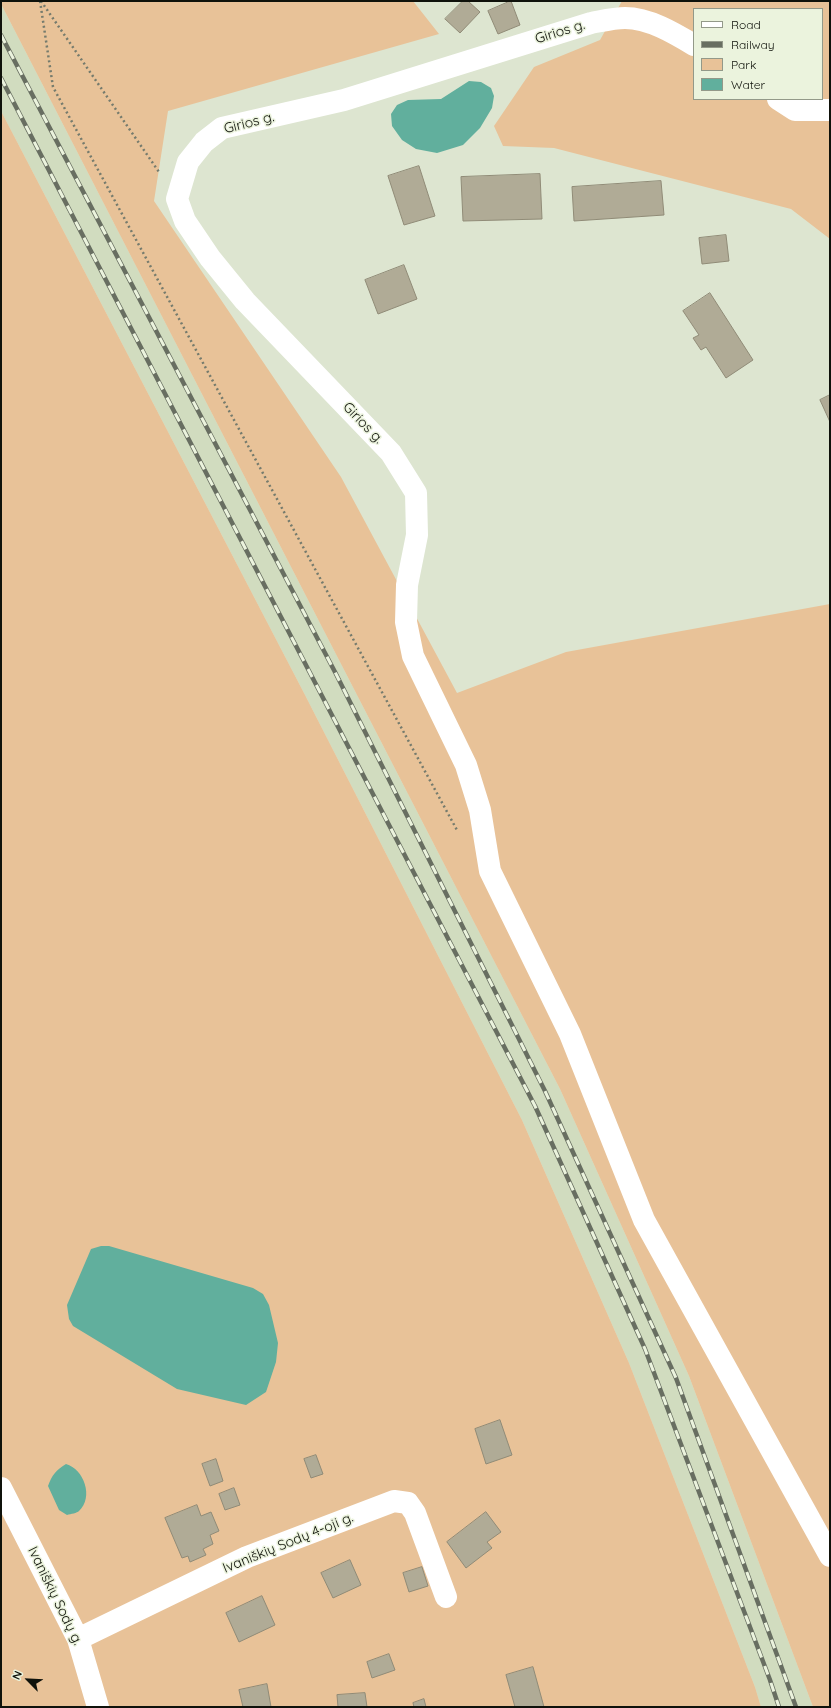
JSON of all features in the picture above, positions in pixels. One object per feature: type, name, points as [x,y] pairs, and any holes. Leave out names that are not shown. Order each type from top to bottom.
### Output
[{"type":"street","name":"Girios g.","points":[[693,44],[649,22],[625,18],[591,23],[344,100],[222,128],[204,142],[188,162],[177,199],[185,221],[215,265],[246,301],[391,453],[416,492],[417,535],[407,593],[406,622],[413,656],[466,765],[480,810],[490,871],[570,1034],[644,1220],[830,1556]]},
{"type":"street","points":[[780,100],[795,110],[830,110]]},
{"type":"street","name":"Ivaniškių Sodų g.","points":[[1,1488],[78,1639],[98,1707]]},
{"type":"street","name":"Ivaniškių Sodų 4-oji g.","points":[[78,1639],[247,1557],[394,1501],[408,1503],[415,1513],[446,1597]]},
{"type":"path","points":[[40,1],[177,199]]},
{"type":"path","points":[[40,1],[53,87],[426,775],[462,838]]},
{"type":"shaded area","points":[[1,4],[560,1089],[689,1376],[813,1707],[761,1707],[755,1687],[629,1363],[522,1120],[304,693],[1,111]]},
{"type":"green space","points":[[1,1],[413,1],[439,34],[168,111],[154,201],[341,477],[457,693],[566,652],[830,604],[830,1707],[813,1707],[689,1376],[560,1089],[1,4]]},
{"type":"green space","points":[[622,1],[830,1],[830,239],[791,209],[554,148],[503,146],[494,126],[534,67],[600,40]]},
{"type":"green space","points":[[1,111],[304,693],[522,1120],[629,1363],[755,1687],[761,1707],[1,1707]]},
{"type":"water","points":[[469,81],[481,82],[491,88],[494,96],[492,108],[480,128],[463,145],[437,153],[416,149],[402,140],[392,126],[391,114],[397,105],[408,100],[441,99]]},
{"type":"water","points":[[101,1246],[109,1246],[253,1288],[263,1294],[269,1305],[278,1343],[276,1362],[266,1392],[246,1405],[177,1389],[73,1326],[69,1319],[67,1305],[91,1249]]},
{"type":"water","points":[[66,1464],[78,1471],[85,1484],[86,1491],[86,1498],[79,1511],[67,1515],[59,1510],[48,1486],[55,1473]]},
{"type":"building","points":[[463,1],[468,1],[480,12],[460,33],[445,19]]},
{"type":"building","points":[[511,1],[520,25],[498,34],[488,11]]},
{"type":"building","points":[[419,166],[435,216],[404,225],[388,176]]},
{"type":"building","points":[[540,174],[542,219],[463,221],[461,177]]},
{"type":"building","points":[[661,181],[664,215],[574,221],[572,187]]},
{"type":"building","points":[[726,235],[729,261],[702,264],[699,238]]},
{"type":"building","points":[[404,265],[417,299],[378,314],[365,280]]},
{"type":"building","points":[[710,293],[753,360],[726,378],[706,347],[701,350],[693,338],[699,335],[683,311]]},
{"type":"building","points":[[830,395],[830,422],[820,400]]},
{"type":"building","points":[[500,1420],[512,1455],[486,1464],[475,1429]]},
{"type":"building","points":[[316,1455],[323,1474],[311,1478],[304,1459]]},
{"type":"building","points":[[216,1459],[223,1481],[210,1486],[202,1464]]},
{"type":"building","points":[[234,1488],[240,1505],[225,1510],[219,1494]]},
{"type":"building","points":[[197,1505],[201,1516],[211,1512],[219,1531],[210,1535],[213,1544],[203,1549],[206,1555],[190,1562],[188,1556],[182,1558],[165,1518]]},
{"type":"building","points":[[486,1512],[501,1532],[487,1542],[492,1548],[466,1568],[447,1542]]},
{"type":"building","points":[[350,1560],[361,1585],[333,1598],[321,1573]]},
{"type":"building","points":[[422,1567],[428,1586],[409,1592],[403,1573]]},
{"type":"building","points":[[262,1596],[275,1625],[239,1642],[226,1613]]},
{"type":"building","points":[[389,1654],[395,1670],[372,1678],[367,1662]]},
{"type":"building","points":[[533,1667],[544,1707],[515,1707],[506,1675]]},
{"type":"building","points":[[267,1684],[271,1707],[243,1707],[239,1690]]},
{"type":"building","points":[[365,1693],[367,1707],[338,1707],[337,1695]]},
{"type":"building","points":[[424,1699],[426,1707],[414,1707],[413,1703]]},
{"type":"railway","points":[[1,35],[335,672],[545,1091],[676,1378],[796,1707]]},
{"type":"railway","points":[[1,78],[535,1106],[645,1349],[779,1707]]}]
